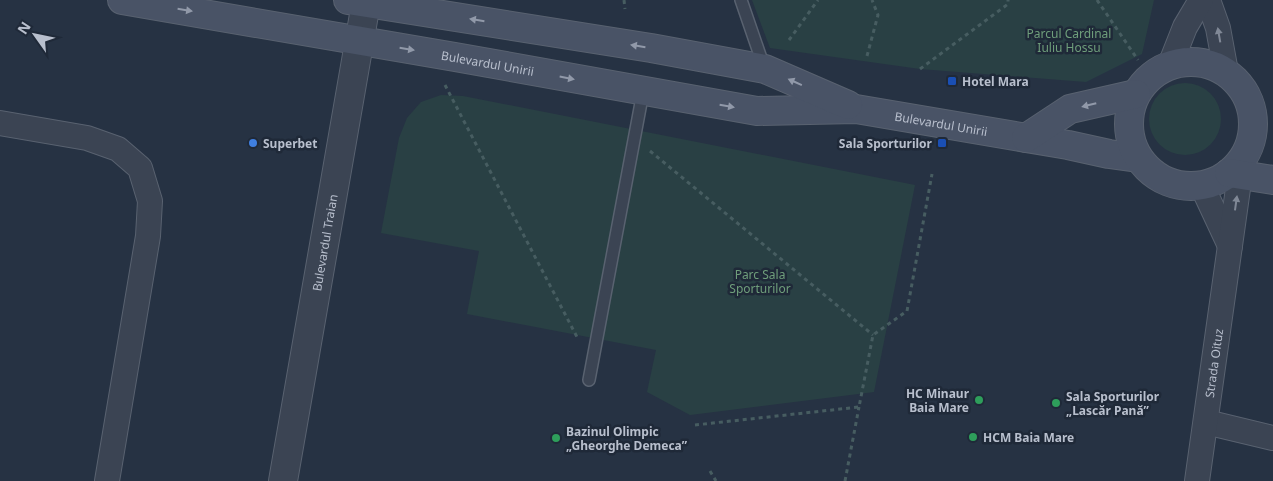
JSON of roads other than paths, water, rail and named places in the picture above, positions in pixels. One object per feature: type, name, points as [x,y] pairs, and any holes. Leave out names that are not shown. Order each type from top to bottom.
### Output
[{"type":"main road","name":"Bulevardul Unirii","points":[[134,1],[757,111],[856,109],[1138,158]]},
{"type":"main road","name":"Bulevardul Unirii","points":[[357,2],[651,48],[765,69],[856,109]]},
{"type":"main road","points":[[1193,61],[1204,63],[1226,72],[1238,82],[1247,95],[1263,132],[1252,140],[1237,169],[1220,180],[1202,186],[1184,186],[1166,182],[1150,172],[1138,158],[1131,143],[1128,126],[1130,109],[1136,94],[1151,77],[1170,65],[1193,61]]},
{"type":"main road","points":[[1026,138],[1070,109],[1136,94]]},
{"type":"main road","points":[[1237,169],[1273,180]]},
{"type":"street","points":[[1170,65],[1185,27],[1201,0]]},
{"type":"street","points":[[1208,0],[1218,28],[1226,72]]},
{"type":"street","name":"Bulevardul Traian","points":[[282,481],[359,41],[357,2]]},
{"type":"street","points":[[0,123],[87,138],[118,149],[140,168],[150,201],[148,236],[106,481]]},
{"type":"street","name":"Strada Oituz","points":[[1198,481],[1230,246],[1237,169]]},
{"type":"street","points":[[1202,186],[1230,246]]},
{"type":"street","points":[[1206,422],[1273,438]]},
{"type":"lane","points":[[741,0],[765,69]]},
{"type":"lane","points":[[589,380],[643,92]]},
{"type":"place","name":"Hotel Mara","points":[[952,81]]},
{"type":"place","name":"Superbet","points":[[253,143]]},
{"type":"place","name":"Sala Sporturilor","points":[[942,143]]},
{"type":"place","name":"HC Minaur Baia Mare","points":[[979,400]]},
{"type":"place","name":"Sala Sporturilor „Lascăr Pană”","points":[[1056,403]]},
{"type":"place","name":"HCM Baia Mare","points":[[973,437]]},
{"type":"place","name":"Bazinul Olimpic „Gheorghe Demeca”","points":[[556,438]]},
{"type":"park label","name":"Parcul Cardinal Iuliu Hossu","points":[[1069,40]]},
{"type":"park label","name":"Parc Sala Sporturilor","points":[[760,281]]}]
